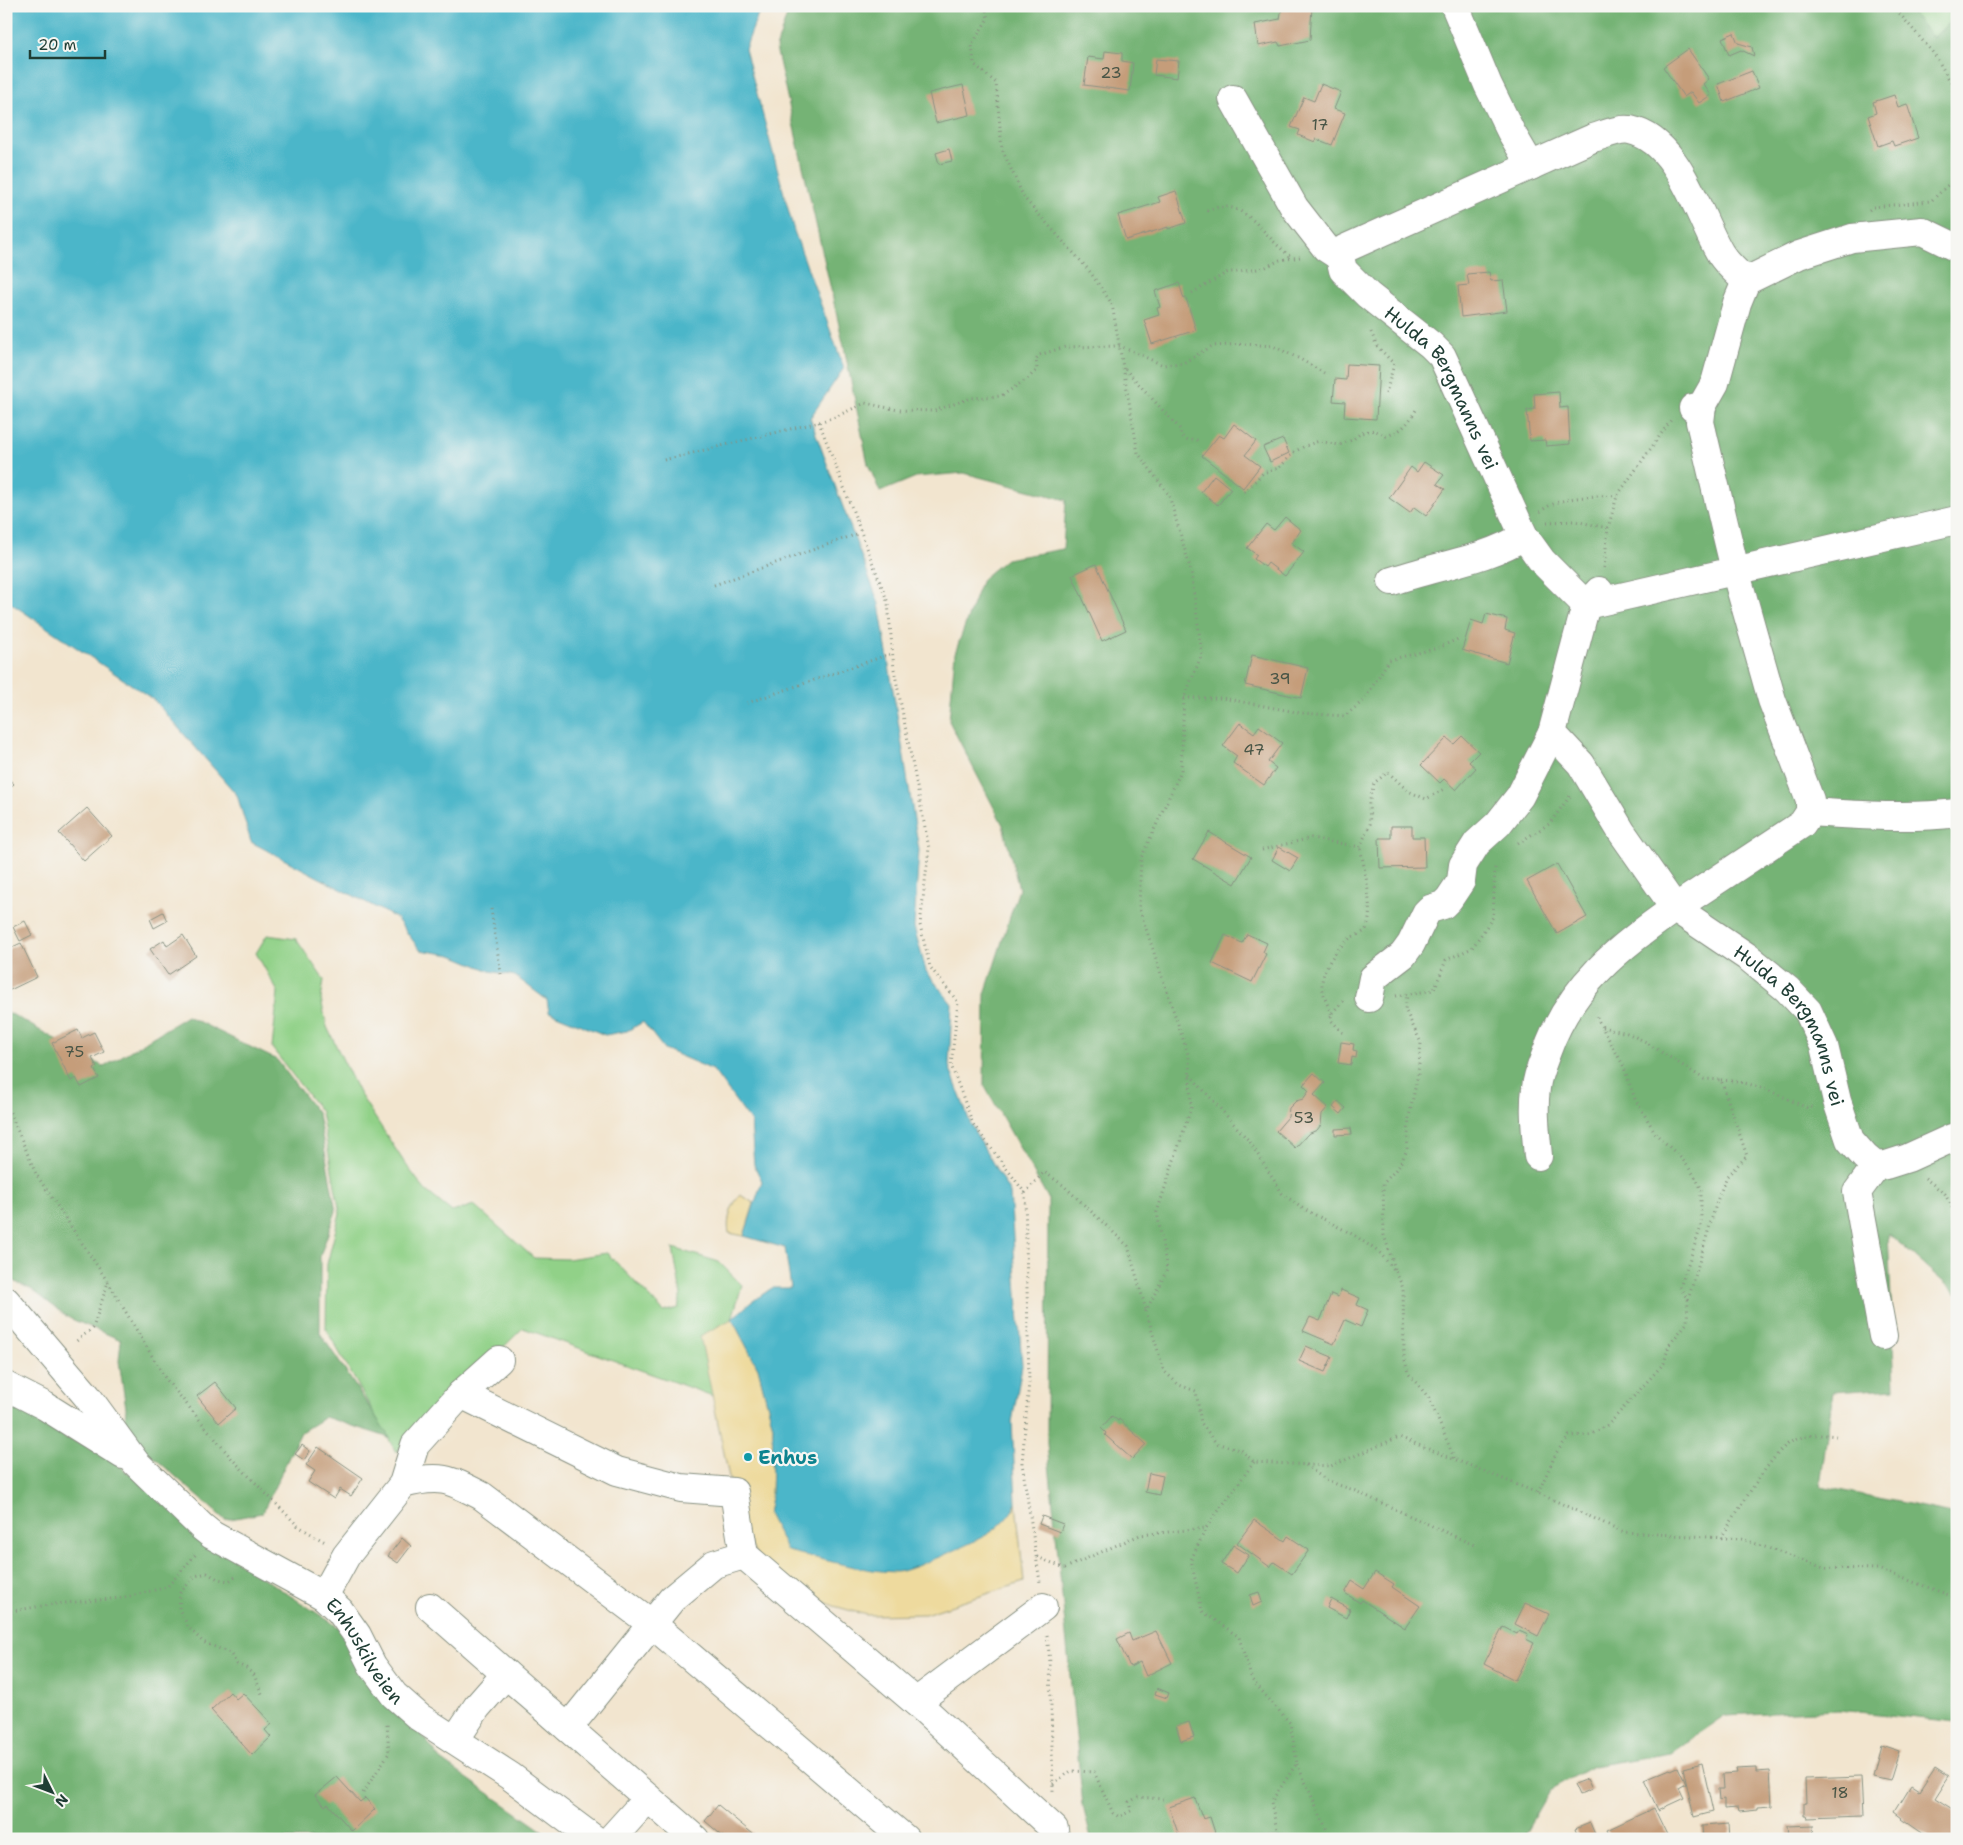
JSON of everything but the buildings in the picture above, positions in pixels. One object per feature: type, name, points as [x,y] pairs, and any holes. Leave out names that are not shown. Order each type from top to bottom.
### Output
[{"type":"street","points":[[1455,6],[1488,85],[1511,132],[1531,166]]},
{"type":"street","name":"Hulda Bergmanns vei","points":[[1233,99],[1294,207],[1333,252],[1343,270],[1368,295],[1442,356],[1521,530],[1542,561],[1594,595]]},
{"type":"street","points":[[1333,252],[1344,249],[1593,138],[1622,130],[1639,133],[1657,144],[1670,158],[1691,193],[1720,254],[1746,280]]},
{"type":"street","points":[[1538,1156],[1534,1111],[1536,1085],[1544,1059],[1563,1014],[1577,994],[1620,950],[1675,908],[1802,824],[1810,812],[1810,800],[1772,700],[1735,570],[1698,407],[1715,383],[1737,304],[1746,280],[1799,255],[1867,235],[1922,231],[1957,248]]},
{"type":"street","points":[[1369,998],[1373,978],[1402,955],[1411,944],[1426,913],[1430,909],[1443,905],[1449,899],[1461,880],[1463,865],[1477,843],[1498,824],[1520,796],[1552,733],[1594,595],[1735,570],[1957,520]]},
{"type":"street","points":[[1392,581],[1422,570],[1508,546],[1521,530]]},
{"type":"street","name":"Hulda Bergmanns vei","points":[[1552,733],[1581,764],[1620,831],[1675,908],[1750,958],[1788,989],[1808,1011],[1824,1046],[1850,1140],[1876,1166]]},
{"type":"street","points":[[1810,812],[1885,817],[1957,813]]},
{"type":"street","points":[[1883,1336],[1857,1192],[1876,1166],[1886,1166],[1908,1158],[1952,1138]]},
{"type":"street","name":"Enhuskilveien","points":[[6,1301],[56,1357],[136,1463],[212,1535],[254,1556],[324,1596],[340,1611],[357,1635],[372,1665],[394,1695],[419,1717],[510,1776],[594,1839]]},
{"type":"street","points":[[324,1596],[346,1556],[403,1484],[415,1445],[461,1394],[499,1360]]},
{"type":"street","name":"Enhuskilveien","points":[[6,1386],[45,1406],[136,1463]]},
{"type":"street","points":[[461,1394],[617,1471],[681,1488],[734,1492],[744,1555],[916,1702],[1054,1834]]},
{"type":"street","points":[[403,1484],[424,1478],[452,1480],[482,1496],[652,1624],[905,1839]]},
{"type":"street","points":[[568,1728],[672,1598],[714,1564],[744,1555]]},
{"type":"street","points":[[430,1607],[695,1839]]},
{"type":"street","points":[[916,1702],[1043,1607]]},
{"type":"street","points":[[454,1740],[477,1707],[506,1674]]},
{"type":"street","points":[[611,1839],[648,1798]]},
{"type":"path","points":[[985,6],[988,18],[972,45],[974,64],[996,83],[1002,149],[1024,198],[1088,270],[1112,304],[1138,453],[1169,496],[1191,571],[1202,654],[1184,698],[1181,771],[1141,858],[1139,908],[1189,1057],[1190,1075],[1190,1108],[1157,1212],[1167,1270],[1146,1311]]},
{"type":"path","points":[[1893,6],[1935,55],[1957,93]]},
{"type":"path","points":[[1207,211],[1216,207],[1227,206],[1242,212],[1252,219],[1276,245],[1292,258]]},
{"type":"path","points":[[1192,293],[1228,272],[1264,268],[1292,258],[1333,252]]},
{"type":"path","points":[[1368,295],[1364,307],[1369,328],[1377,346],[1394,364],[1385,397]]},
{"type":"path","points":[[664,460],[819,422],[836,417],[865,403],[898,410],[934,411],[971,398],[1002,396],[1037,370],[1036,359],[1039,355],[1065,347],[1120,346],[1163,365],[1183,363],[1212,346],[1244,344],[1273,346],[1300,358],[1324,373]]},
{"type":"path","points":[[1124,368],[1180,428],[1181,436],[1188,440],[1198,440]]},
{"type":"path","points":[[1594,595],[1608,528],[1617,496],[1676,414],[1698,407]]},
{"type":"path","points":[[1244,492],[1262,473],[1279,468],[1294,452],[1305,446],[1319,441],[1339,445],[1361,433],[1374,430],[1386,436],[1398,432],[1412,418],[1416,410]]},
{"type":"path","points":[[819,422],[888,603],[894,669],[929,848],[920,925],[930,967],[958,1002],[951,1065],[972,1124],[1025,1194],[1029,1382],[1022,1463],[1037,1557],[1050,1662],[1054,1834]]},
{"type":"path","points":[[1521,530],[1548,505],[1596,495],[1617,496]]},
{"type":"path","points":[[1521,530],[1574,521],[1608,528]]},
{"type":"path","points":[[714,585],[860,533]]},
{"type":"path","points":[[1184,698],[1222,698],[1301,713],[1345,716],[1364,700],[1389,660],[1438,648],[1458,639]]},
{"type":"path","points":[[746,702],[892,653]]},
{"type":"path","points":[[1331,1014],[1322,984],[1328,963],[1340,947],[1351,938],[1363,933],[1368,926],[1369,893],[1360,847],[1370,824],[1369,804],[1374,783],[1388,772],[1408,791],[1426,799],[1444,789]]},
{"type":"path","points":[[1262,850],[1311,838],[1360,847]]},
{"type":"path","points":[[491,909],[501,974]]},
{"type":"path","points":[[1595,974],[1597,1018],[1623,1065],[1635,1099],[1656,1134],[1683,1160],[1701,1188],[1701,1227],[1680,1287],[1688,1300]]},
{"type":"path","points":[[1407,996],[1405,1009],[1421,1043],[1418,1074],[1409,1117],[1407,1150],[1399,1166],[1383,1184],[1384,1235],[1403,1288],[1404,1356],[1408,1373],[1428,1398],[1455,1460]]},
{"type":"path","points":[[1602,1027],[1627,1033],[1644,1041],[1704,1079],[1741,1081],[1767,1089],[1807,1108],[1838,1101]]},
{"type":"path","points":[[1190,1075],[1250,1142],[1282,1193],[1300,1207],[1354,1235],[1380,1253],[1396,1272]]},
{"type":"path","points":[[1538,1493],[1556,1453],[1569,1436],[1590,1435],[1609,1424],[1664,1364],[1669,1345],[1687,1323],[1688,1300],[1720,1193],[1727,1176],[1747,1156],[1721,1080]]},
{"type":"path","points":[[6,1103],[36,1174],[108,1282],[165,1378],[232,1459],[298,1526],[346,1556]]},
{"type":"path","points":[[1908,1158],[1926,1180],[1945,1194],[1957,1217]]},
{"type":"path","points":[[1025,1194],[1044,1172],[1063,1185],[1128,1246],[1164,1371],[1179,1385],[1196,1391],[1201,1423],[1216,1443],[1241,1450],[1254,1462],[1331,1466],[1399,1437],[1538,1493],[1624,1532],[1742,1539],[1824,1568],[1878,1569],[1957,1598]]},
{"type":"path","points":[[56,1357],[93,1328],[108,1282]]},
{"type":"path","points":[[1721,1538],[1775,1455],[1790,1442],[1806,1436],[1824,1434],[1836,1436]]},
{"type":"path","points":[[1254,1462],[1206,1528],[1191,1560],[1202,1610],[1239,1637],[1252,1680],[1290,1723],[1297,1763],[1331,1839]]},
{"type":"path","points":[[1305,1464],[1322,1478],[1336,1485],[1351,1489],[1476,1546]]},
{"type":"path","points":[[1037,1557],[1065,1568],[1140,1535],[1206,1528]]},
{"type":"path","points":[[6,1612],[54,1604],[122,1598],[167,1587],[212,1535]]},
{"type":"path","points":[[254,1556],[237,1576],[230,1581],[218,1579],[207,1572],[195,1576],[180,1593],[179,1609],[189,1628],[203,1642],[230,1653],[237,1664],[246,1668],[254,1675],[262,1694]]},
{"type":"path","points":[[363,1793],[383,1762]]},
{"type":"path","points":[[1279,1839],[1271,1802],[1297,1763]]},
{"type":"path","points":[[1052,1784],[1071,1771],[1094,1772],[1113,1813],[1119,1817],[1130,1811],[1129,1802],[1138,1797],[1163,1799]]},
{"type":"green space","points":[[790,6],[1907,6],[1933,38],[1957,15],[1957,1294],[1888,1233],[1895,1388],[1833,1392],[1820,1486],[1957,1514],[1957,1722],[1839,1710],[1725,1715],[1670,1753],[1593,1766],[1550,1790],[1522,1839],[1091,1839],[1083,1806],[1047,1444],[1048,1198],[984,1085],[985,994],[1019,889],[1003,825],[949,721],[955,653],[982,579],[1006,559],[1063,549],[1066,500],[964,473],[916,477],[880,492],[868,464],[844,347],[776,48]]},
{"type":"green space","points":[[1907,6],[1957,6],[1957,15],[1933,38]]},
{"type":"green space","points":[[267,935],[296,939],[324,980],[321,999],[327,1027],[359,1093],[404,1162],[425,1190],[452,1212],[474,1205],[534,1258],[568,1259],[607,1253],[664,1312],[678,1308],[681,1295],[673,1248],[719,1262],[742,1285],[732,1319],[700,1336],[713,1396],[523,1328],[396,1452],[326,1329],[327,1264],[340,1213],[321,1112],[272,1048],[278,992],[256,953]]},
{"type":"green space","points":[[6,1011],[104,1067],[187,1016],[277,1060],[318,1114],[336,1211],[320,1256],[320,1333],[390,1438],[325,1417],[301,1432],[262,1513],[225,1520],[124,1431],[126,1408],[119,1361],[121,1340],[69,1318],[31,1289],[6,1278]]},
{"type":"green space","points":[[24,1409],[43,1420],[66,1438],[104,1453],[231,1557],[343,1630],[441,1760],[554,1839],[6,1839],[6,1415],[13,1410]]},
{"type":"sand","points":[[740,1195],[754,1203],[744,1236],[729,1233],[728,1228],[730,1212]]},
{"type":"sand","name":"Enhus","points":[[732,1319],[758,1368],[773,1426],[771,1498],[768,1514],[1014,1510],[1016,1503],[1024,1582],[925,1614],[866,1615],[834,1606],[768,1576],[738,1521],[700,1336]]},
{"type":"water","points":[[6,6],[761,6],[745,49],[794,231],[844,368],[810,418],[879,604],[919,850],[914,927],[926,971],[952,1004],[949,1066],[971,1125],[1010,1193],[1022,1366],[1012,1422],[1016,1503],[1006,1519],[991,1532],[944,1555],[896,1572],[855,1567],[787,1551],[768,1514],[771,1498],[773,1426],[758,1368],[732,1319],[750,1303],[772,1288],[791,1288],[785,1248],[744,1236],[762,1181],[754,1165],[751,1122],[713,1070],[664,1049],[643,1022],[627,1031],[605,1035],[549,1012],[547,1000],[515,976],[490,971],[452,955],[420,950],[396,918],[251,842],[237,795],[154,700],[6,600]]},
{"type":"place","name":"Enhus","points":[[748,1457]]}]
